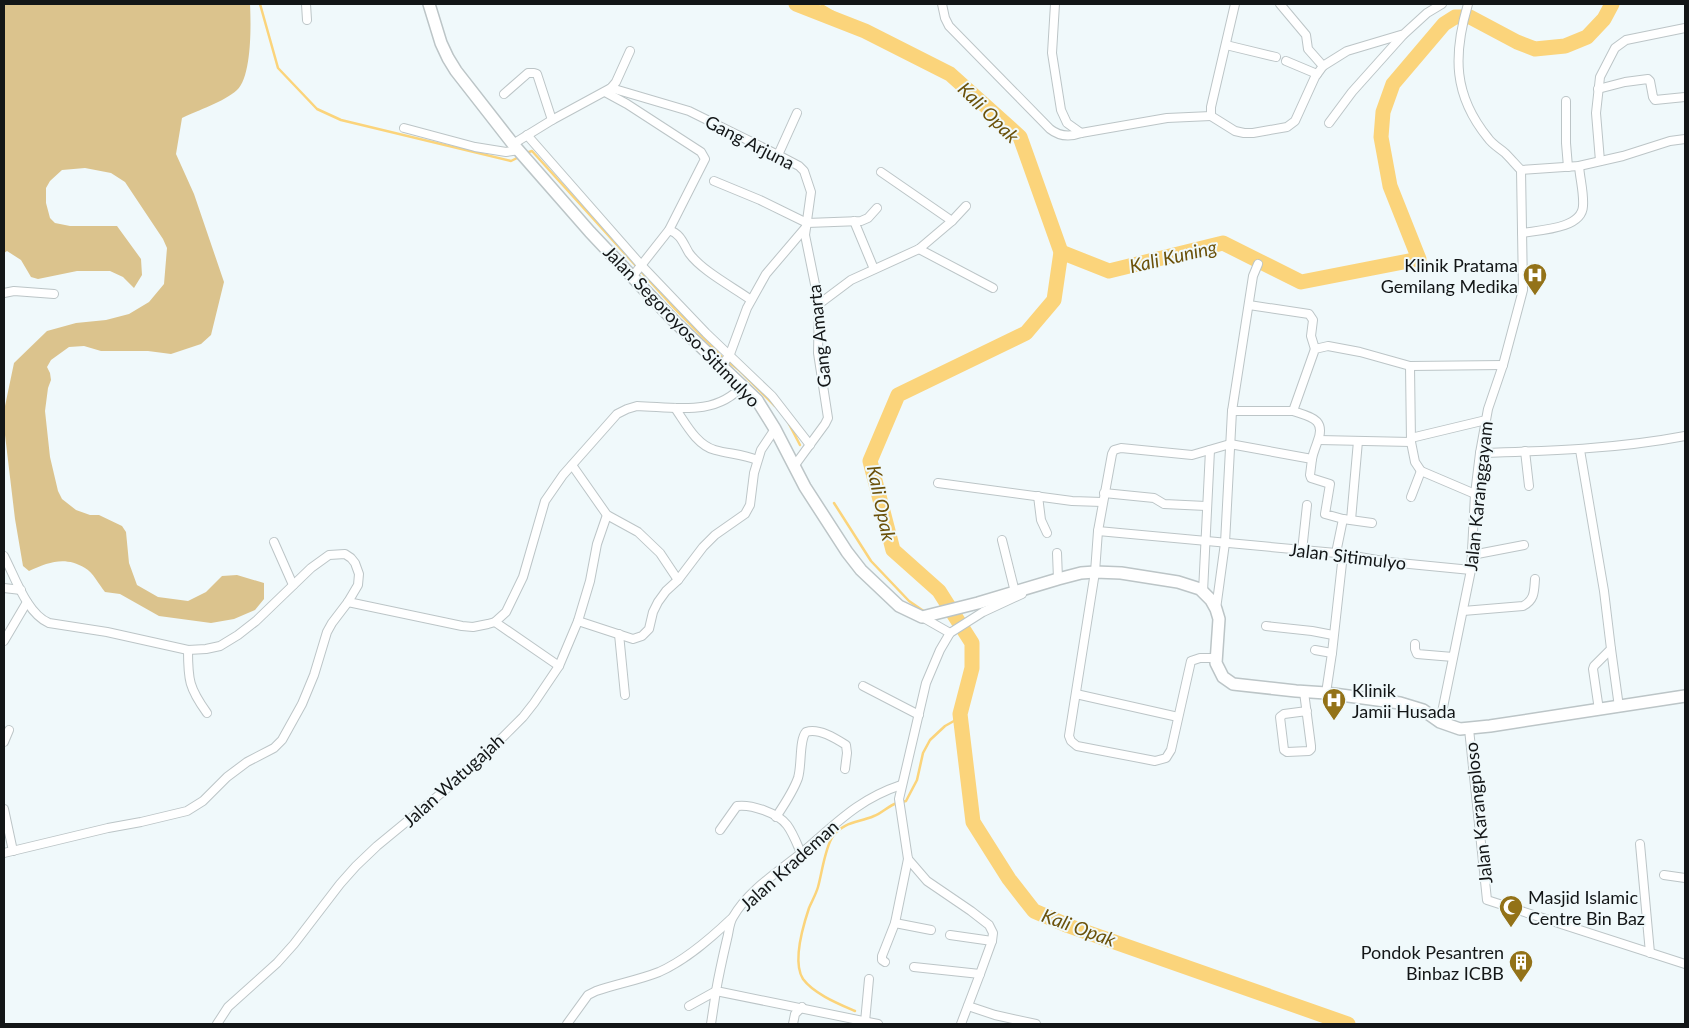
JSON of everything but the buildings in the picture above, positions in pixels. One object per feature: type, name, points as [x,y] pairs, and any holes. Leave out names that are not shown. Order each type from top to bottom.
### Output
[{"type":"main road","name":"Jalan Segoroyoso-Sitimulyo","points":[[429,4],[440,43],[452,65],[516,147],[590,232],[674,322],[743,385],[763,408],[805,487],[842,545],[861,570],[899,606],[927,616]]},
{"type":"main road","points":[[927,616],[980,608],[1015,592],[1058,578],[1095,572],[1121,573],[1191,585],[1203,592],[1211,600],[1219,619],[1216,658],[1219,672],[1226,680],[1233,684],[1326,693],[1400,703],[1423,710],[1440,722],[1460,729],[1685,696]]},
{"type":"street","points":[[306,4],[306,20]]},
{"type":"street","points":[[942,4],[949,26],[1050,129],[1059,134],[1076,134],[1167,118],[1211,116],[1235,131],[1244,133],[1287,127],[1295,121],[1323,66],[1347,51],[1404,34]]},
{"type":"street","points":[[1055,4],[1052,53],[1061,110],[1067,123],[1076,134]]},
{"type":"street","points":[[1211,116],[1211,107],[1235,4]]},
{"type":"street","points":[[1280,4],[1306,35],[1308,49],[1323,66]]},
{"type":"street","points":[[1329,123],[1352,92],[1404,34],[1427,13],[1442,4]]},
{"type":"street","points":[[1468,4],[1462,24],[1459,49],[1459,78],[1464,100],[1488,139],[1521,170],[1579,166],[1623,156],[1670,141],[1685,139]]},
{"type":"street","points":[[1600,161],[1596,113],[1598,89],[1600,77],[1615,48],[1626,40],[1685,28]]},
{"type":"street","points":[[1226,45],[1276,57]]},
{"type":"street","points":[[404,128],[474,148],[506,152],[516,147],[527,135],[608,90],[616,82],[630,51]]},
{"type":"street","points":[[1286,62],[1318,74]]},
{"type":"street","points":[[504,94],[528,73],[534,72],[537,74],[552,120]]},
{"type":"street","points":[[1598,89],[1625,82],[1648,80],[1650,81],[1655,100],[1685,97]]},
{"type":"street","points":[[608,90],[705,156],[705,163],[669,230],[632,277]]},
{"type":"street","name":"Gang Arjuna","points":[[608,90],[685,109],[799,166],[804,171],[811,192],[806,225]]},
{"type":"street","points":[[1566,101],[1568,166]]},
{"type":"street","points":[[778,155],[797,114]]},
{"type":"street","points":[[527,135],[642,266],[706,333],[730,354],[779,404],[810,445]]},
{"type":"street","points":[[1522,233],[1570,224],[1576,218],[1583,207],[1579,166]]},
{"type":"street","name":"Jalan Karanggayam","points":[[1440,722],[1471,570],[1475,494],[1488,409],[1503,365],[1523,290],[1521,170]]},
{"type":"street","points":[[881,172],[952,221]]},
{"type":"street","points":[[714,181],[760,200],[806,225],[864,220],[877,208]]},
{"type":"street","points":[[819,304],[848,282],[919,249],[952,221],[966,206]]},
{"type":"street","points":[[854,221],[874,269]]},
{"type":"street","points":[[722,366],[730,354],[745,312],[768,271],[806,225]]},
{"type":"street","name":"Gang Amarta","points":[[795,465],[828,418],[818,353],[819,304],[805,238],[806,225]]},
{"type":"street","points":[[669,230],[678,234],[690,253],[705,268],[752,300]]},
{"type":"street","points":[[919,249],[993,288]]},
{"type":"street","points":[[1216,609],[1225,543],[1225,446],[1253,276],[1258,264]]},
{"type":"street","points":[[4,293],[14,291],[54,294]]},
{"type":"street","points":[[1249,305],[1309,314],[1312,320],[1311,336],[1315,349],[1293,411]]},
{"type":"street","points":[[1315,349],[1328,346],[1360,352],[1410,366],[1503,365]]},
{"type":"street","points":[[1410,366],[1411,440],[1415,462],[1421,471],[1475,494]]},
{"type":"street","points":[[348,602],[462,626],[481,626],[495,622],[506,612],[519,588],[545,501],[563,475],[617,414],[637,406],[707,407],[723,402],[735,395],[743,385]]},
{"type":"street","points":[[675,408],[704,445],[712,450],[749,456],[757,460]]},
{"type":"street","points":[[1232,411],[1293,411],[1315,418],[1320,428],[1319,440],[1313,453],[1310,475],[1311,478],[1330,484],[1325,514],[1347,520],[1372,523]]},
{"type":"street","points":[[1319,440],[1411,440],[1486,420]]},
{"type":"street","points":[[578,621],[633,639],[642,636],[649,629],[653,612],[658,602],[678,580],[703,547],[715,535],[745,514],[750,505],[757,460],[766,440],[775,429]]},
{"type":"street","points":[[1480,453],[1580,450],[1656,442],[1685,436]]},
{"type":"street","points":[[1326,693],[1332,653],[1339,553],[1347,520],[1358,441]]},
{"type":"street","points":[[1216,658],[1200,658],[1191,661],[1169,754],[1166,758],[1159,761],[1077,746],[1071,741],[1069,736],[1095,572],[1102,502],[1112,454],[1117,448],[1192,455],[1225,446],[1312,459]]},
{"type":"street","points":[[1203,592],[1210,450]]},
{"type":"street","points":[[1580,450],[1604,591],[1619,707]]},
{"type":"street","points":[[1525,452],[1529,486]]},
{"type":"street","points":[[572,465],[607,515],[638,532],[660,552],[678,580]]},
{"type":"street","points":[[1412,496],[1421,471]]},
{"type":"street","points":[[938,483],[1072,501],[1102,502]]},
{"type":"street","points":[[1104,493],[1154,498],[1164,504],[1206,506]]},
{"type":"street","points":[[1038,496],[1041,520],[1047,533]]},
{"type":"street","points":[[1302,551],[1307,505]]},
{"type":"street","name":"Jalan Watugajah","points":[[217,1024],[228,1007],[277,963],[294,944],[356,866],[376,846],[456,781],[502,738],[534,703],[559,666],[578,621],[590,580],[597,544],[607,515]]},
{"type":"street","name":"Jalan Sitimulyo","points":[[1098,531],[1339,553],[1389,562],[1471,570]]},
{"type":"street","points":[[1002,540],[1015,592]]},
{"type":"street","points":[[274,542],[294,586]]},
{"type":"street","points":[[1472,555],[1524,545]]},
{"type":"street","points":[[1057,553],[1058,578]]},
{"type":"street","points":[[4,556],[27,602],[42,620],[49,623],[107,632],[188,650],[220,646],[238,635],[256,622],[320,560],[329,555],[344,554],[351,558],[356,563],[359,574],[358,585],[327,632],[314,675],[302,704],[282,740],[274,748],[247,762],[227,777],[196,807],[178,814],[108,828],[4,853]]},
{"type":"street","points":[[1463,611],[1523,606],[1534,595],[1534,579]]},
{"type":"street","points":[[885,962],[882,960],[882,956],[895,923],[908,859],[900,803],[901,785],[926,683],[940,650],[953,631],[980,608],[1046,583]]},
{"type":"street","points":[[4,588],[21,590]]},
{"type":"street","points":[[4,641],[27,602]]},
{"type":"street","name":"Jalan Segoroyoso-Sitimulyo","points":[[927,616],[953,631]]},
{"type":"street","points":[[495,622],[559,666]]},
{"type":"street","points":[[1266,626],[1333,635]]},
{"type":"street","points":[[620,634],[625,695]]},
{"type":"street","points":[[1415,644],[1417,654],[1453,658]]},
{"type":"street","points":[[1599,710],[1593,669],[1611,649]]},
{"type":"street","points":[[188,650],[190,683],[195,697],[207,713]]},
{"type":"street","points":[[1315,650],[1332,653]]},
{"type":"street","points":[[863,686],[919,715]]},
{"type":"street","points":[[1304,692],[1307,711],[1311,749],[1309,751],[1287,752],[1284,750],[1280,717],[1284,714],[1307,711]]},
{"type":"street","points":[[1076,694],[1178,717]]},
{"type":"street","name":"Jalan Karangploso","points":[[1469,729],[1488,900],[1685,964]]},
{"type":"street","points":[[4,742],[9,730]]},
{"type":"street","points":[[776,816],[797,779],[801,764],[803,738],[806,732],[812,730],[846,745],[844,769]]},
{"type":"street","name":"Jalan Krademan","points":[[711,1024],[731,919],[741,904],[751,893],[801,853],[835,822],[861,803],[888,789],[901,785]]},
{"type":"street","points":[[720,830],[737,806],[745,805],[758,808],[776,816],[786,824],[801,853]]},
{"type":"street","points":[[4,809],[13,851]]},
{"type":"street","points":[[1640,844],[1650,953]]},
{"type":"street","points":[[908,859],[927,881],[971,911],[988,925],[993,933],[992,941],[961,1024]]},
{"type":"street","points":[[1664,875],[1685,878]]},
{"type":"street","points":[[567,1024],[588,995],[664,969],[706,941],[731,919]]},
{"type":"street","points":[[895,923],[931,930]]},
{"type":"street","points":[[950,934],[992,941]]},
{"type":"street","points":[[914,966],[980,974]]},
{"type":"street","points":[[865,1022],[869,979]]},
{"type":"street","points":[[689,1006],[716,991],[878,1024]]},
{"type":"street","points":[[968,1006],[995,1015],[1036,1024]]},
{"type":"street","points":[[794,1024],[795,1014],[802,1007]]},
{"type":"street","points":[[993,1024],[995,1015]]},
{"type":"shaded area","points":[[4,4],[250,4],[250,49],[242,83],[232,94],[182,118],[176,154],[194,194],[224,282],[211,335],[201,344],[171,354],[148,351],[101,351],[84,346],[69,347],[51,360],[47,367],[51,380],[45,411],[50,457],[58,491],[62,499],[76,510],[90,515],[99,515],[122,526],[126,532],[129,563],[137,585],[158,597],[188,601],[206,592],[222,576],[237,575],[264,583],[264,599],[255,610],[234,619],[211,623],[159,616],[120,594],[105,592],[91,572],[71,562],[50,563],[29,571],[23,566],[15,519],[5,435],[5,406],[14,363],[47,331],[76,323],[106,320],[129,314],[149,302],[164,284],[167,248],[125,182],[111,173],[85,168],[62,170],[50,181],[46,188],[46,203],[50,218],[55,223],[70,226],[117,226],[141,259],[142,275],[134,288],[123,277],[110,271],[77,271],[38,279],[31,277],[21,260],[7,251],[4,253]]},
{"type":"waterway","points":[[260,4],[278,68],[317,109],[341,120],[511,161],[519,157]]},
{"type":"waterway","name":"Kali Opak","points":[[796,4],[865,31],[950,74],[1020,137],[1061,252],[1054,300],[1026,333],[898,395],[870,461],[893,550],[939,591],[972,643],[972,668],[960,714],[973,822],[1009,879],[1034,911],[1069,926],[1348,1024]]},
{"type":"waterway","points":[[820,4],[865,31]]},
{"type":"waterway","name":"Kali Kuning","points":[[1061,252],[1109,271],[1223,243],[1301,282],[1419,259],[1390,186],[1381,137],[1383,112],[1393,84],[1444,24],[1455,17],[1470,17],[1517,42],[1535,49],[1565,46],[1587,37],[1604,19],[1612,4]]},
{"type":"waterway","points":[[526,153],[532,151],[675,309],[722,357],[739,370],[775,406]]},
{"type":"waterway","points":[[788,422],[800,445]]},
{"type":"waterway","points":[[834,503],[871,561],[909,601],[925,612]]},
{"type":"waterway","points":[[902,802],[906,801],[917,780],[923,753],[930,740],[945,726],[961,717]]},
{"type":"waterway","points":[[855,1011],[820,994],[803,979],[798,963],[802,934],[833,836],[847,825],[874,816],[897,803]]},
{"type":"place","name":"Klinik Pratama Gemilang Medika","points":[[1535,296]]},
{"type":"place","name":"Klinik Jamii Husada","points":[[1334,721]]},
{"type":"place","name":"Masjid Islamic Centre Bin Baz","points":[[1511,928]]},
{"type":"place","name":"Pondok Pesantren Binbaz ICBB","points":[[1521,983]]}]
